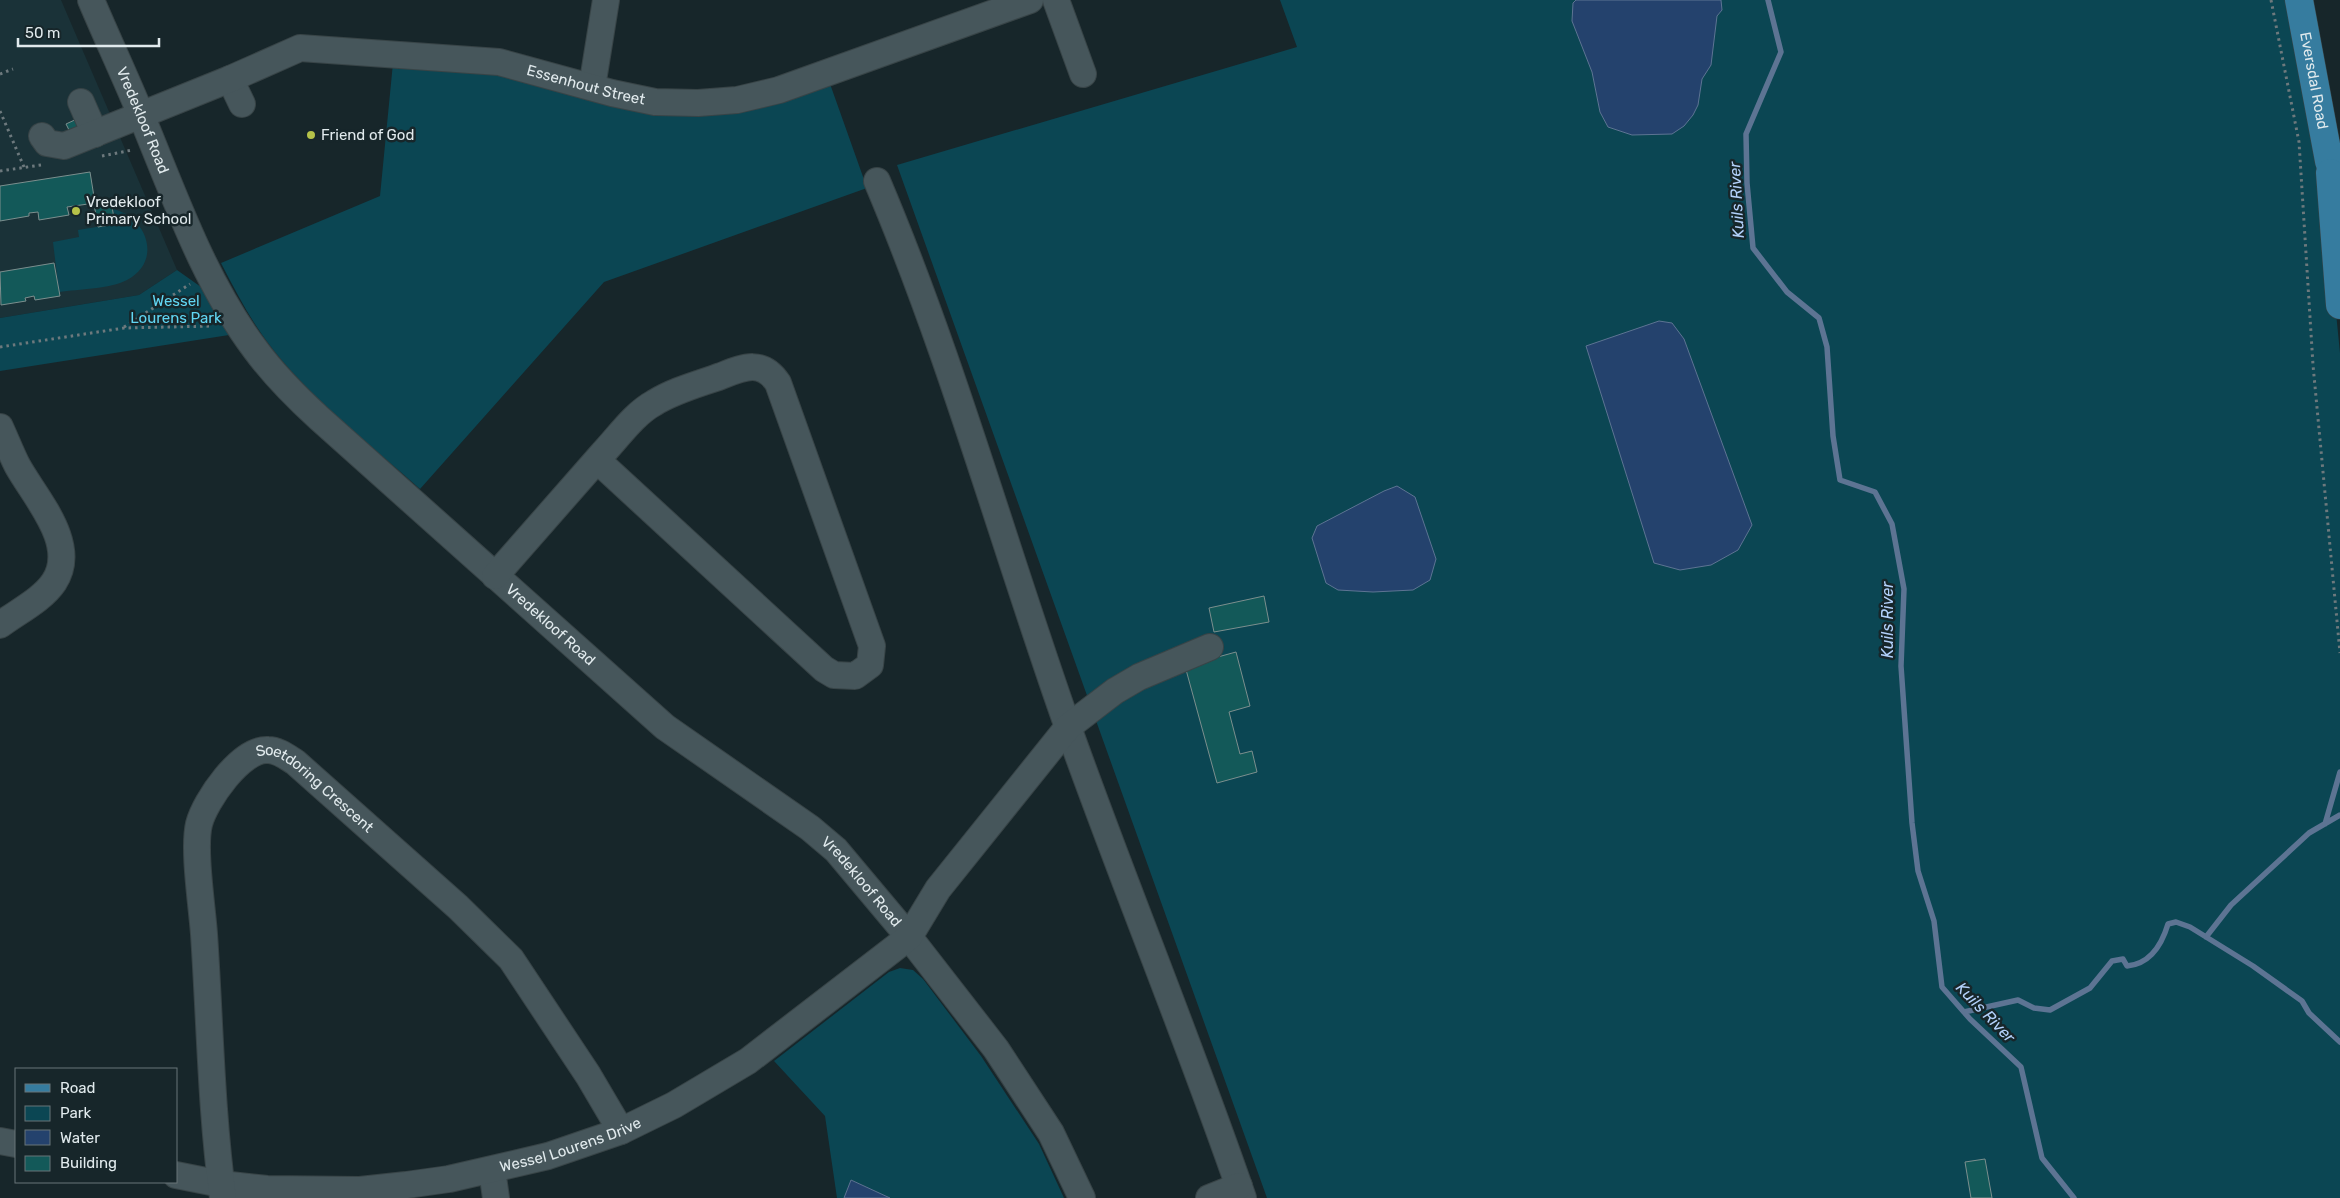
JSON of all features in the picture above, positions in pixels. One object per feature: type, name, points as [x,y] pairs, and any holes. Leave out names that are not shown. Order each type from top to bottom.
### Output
[{"type":"main road","name":"Eversdal Road","points":[[2298,0],[2329,162],[2340,305]]},
{"type":"main road","name":"Eversdal Road","points":[[2329,162],[2340,194]]},
{"type":"street","name":"Vredekloof Road","points":[[91,0],[180,211],[221,297],[265,362],[300,401],[665,727],[810,828],[836,850],[910,937],[996,1049],[1051,1133],[1082,1198]]},
{"type":"street","points":[[592,87],[606,0]]},
{"type":"street","name":"Essenhout Street","points":[[42,136],[47,142],[64,146],[141,116],[300,48],[499,62],[633,98],[655,102],[698,103],[737,100],[779,90],[1030,0]]},
{"type":"street","points":[[1056,0],[1083,74]]},
{"type":"street","points":[[230,79],[242,104]]},
{"type":"street","points":[[81,102],[95,134]]},
{"type":"street","points":[[876,181],[907,252],[940,340],[1068,727],[1180,1020],[1241,1192],[1209,1198]]},
{"type":"street","points":[[495,576],[597,460],[637,416],[653,403],[671,394],[741,368],[754,367],[764,369],[778,383],[869,637],[872,646],[870,665],[855,676],[834,675],[824,669],[597,460]]},
{"type":"street","points":[[0,427],[16,463],[53,526],[60,542],[62,556],[60,568],[54,582],[41,596],[0,625]]},
{"type":"street","points":[[910,937],[938,890],[1068,727],[1115,691],[1139,677],[1210,647]]},
{"type":"street","name":"Soetdoring Crescent","points":[[222,1191],[200,881],[199,824],[214,794],[236,766],[247,757],[267,750],[280,752],[295,762],[458,907],[511,959],[588,1075],[621,1131]]},
{"type":"street","name":"Wessel Lourens Drive","points":[[178,1176],[222,1191],[267,1189],[360,1190],[406,1186],[492,1170],[570,1149],[621,1131],[674,1105],[748,1061],[910,937]]},
{"type":"street","points":[[0,1141],[15,1144]]},
{"type":"street","points":[[492,1170],[496,1198]]},
{"type":"path","points":[[2271,0],[2298,142],[2313,365],[2340,653]]},
{"type":"path","points":[[0,74],[13,69]]},
{"type":"path","points":[[0,111],[24,167]]},
{"type":"path","points":[[124,328],[209,271]]},
{"type":"path","points":[[0,347],[124,328],[239,324]]},
{"type":"shaded area","name":"Vredekloof Primary School","points":[[0,0],[61,0],[177,270],[139,295],[0,318]]},
{"type":"green space","points":[[1280,0],[2290,0],[2321,161],[2340,353],[2340,1198],[1267,1198],[897,165],[1297,47]]},
{"type":"green space","points":[[393,63],[490,70],[596,100],[829,81],[867,188],[604,282],[420,489],[344,423],[291,371],[252,320],[221,263],[380,196]]},
{"type":"green space","points":[[113,209],[135,221],[142,230],[146,240],[145,262],[138,272],[120,283],[59,292],[53,242],[79,237],[78,230],[115,224]]},
{"type":"green space","name":"Wessel Lourens Park","points":[[177,270],[201,287],[229,335],[0,371],[0,318],[139,295]]},
{"type":"green space","points":[[900,968],[913,970],[923,979],[981,1056],[1039,1144],[1064,1198],[890,1198],[851,1180],[844,1198],[837,1198],[825,1116],[774,1061],[889,972]]},
{"type":"water","points":[[1576,0],[1721,0],[1722,10],[1717,16],[1711,65],[1702,79],[1698,105],[1684,126],[1672,134],[1632,135],[1608,127],[1600,112],[1592,72],[1572,21],[1573,3]]},
{"type":"water","points":[[1659,321],[1672,323],[1684,339],[1752,525],[1738,550],[1711,565],[1680,570],[1654,563],[1586,346]]},
{"type":"water","points":[[1397,486],[1415,497],[1436,559],[1430,580],[1413,590],[1373,592],[1338,590],[1326,583],[1312,538],[1317,526]]},
{"type":"water","points":[[851,1180],[890,1198],[844,1198]]},
{"type":"building","points":[[79,118],[83,127],[70,132],[66,124]]},
{"type":"building","points":[[90,172],[95,203],[67,207],[69,215],[39,220],[38,212],[29,213],[29,216],[0,221],[0,186]]},
{"type":"building","points":[[111,201],[115,224],[98,227],[94,204]]},
{"type":"building","points":[[54,263],[60,296],[35,300],[34,296],[25,298],[26,301],[1,305],[0,272]]},
{"type":"building","points":[[1264,596],[1269,622],[1214,632],[1209,608]]},
{"type":"building","points":[[1236,652],[1250,706],[1229,712],[1240,754],[1252,751],[1257,772],[1217,783],[1185,666]]},
{"type":"building","points":[[1985,1159],[1992,1198],[1971,1198],[1965,1162]]},
{"type":"waterway","name":"Kuils River","points":[[1768,0],[1781,52],[1746,134],[1747,183],[1753,248],[1787,292],[1819,318],[1827,347],[1833,436],[1840,480],[1875,492],[1892,524],[1904,589],[1901,666],[1912,823],[1918,871],[1934,921],[1942,987],[1970,1019],[2021,1067],[2042,1158],[2074,1198]]},
{"type":"waterway","points":[[2325,824],[2340,772]]},
{"type":"waterway","points":[[2206,937],[2231,905],[2309,833],[2340,815]]},
{"type":"waterway","points":[[1964,1012],[2018,1000],[2034,1008],[2050,1010],[2090,988],[2112,961],[2123,959],[2127,966],[2148,957],[2158,946],[2168,924],[2176,922],[2190,927],[2253,966],[2302,1001],[2309,1013],[2340,1042]]},
{"type":"place","name":"Friend of God","points":[[311,135]]},
{"type":"place","name":"Vredekloof Primary School","points":[[76,211]]}]
